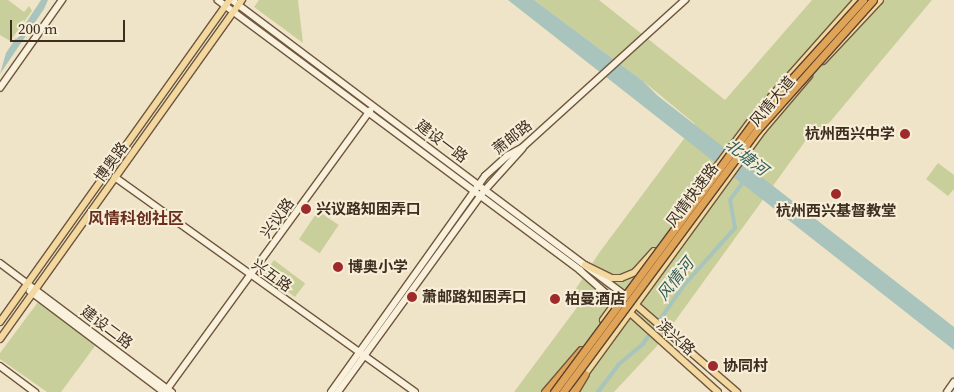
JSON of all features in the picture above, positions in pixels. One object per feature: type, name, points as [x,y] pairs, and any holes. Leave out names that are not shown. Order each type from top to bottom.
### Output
[{"type":"highway","name":"风情快速路","points":[[554,392],[759,116],[863,0]]},
{"type":"highway","name":"风情快速路","points":[[563,392],[757,130],[873,0]]},
{"type":"highway","points":[[545,392],[581,350]]},
{"type":"highway","points":[[574,392],[585,374]]},
{"type":"main road","name":"风情大道","points":[[581,350],[735,140],[857,0]]},
{"type":"main road","name":"风情大道","points":[[567,392],[585,374],[749,149],[880,0]]},
{"type":"main road","name":"博奥路","points":[[0,322],[229,2]]},
{"type":"main road","name":"博奥路","points":[[0,339],[240,2]]},
{"type":"main road","points":[[585,265],[612,278],[620,278],[635,272],[654,251]]},
{"type":"main road","name":"滨兴路","points":[[616,302],[642,322],[718,392]]},
{"type":"main road","name":"滨兴路","points":[[635,304],[736,391]]},
{"type":"street","points":[[0,88],[62,0]]},
{"type":"street","name":"建设一路","points":[[218,0],[240,2],[635,304]]},
{"type":"street","name":"萧邮路","points":[[331,392],[362,353],[478,184],[507,156],[523,148],[684,0]]},
{"type":"street","name":"建设一路","points":[[229,2],[234,12],[580,270],[616,302]]},
{"type":"street","name":"兴议路","points":[[168,391],[374,106]]},
{"type":"street","points":[[338,392],[362,353],[485,190],[523,148]]},
{"type":"street","name":"兴五路","points":[[115,177],[415,392]]},
{"type":"street","points":[[0,262],[27,282],[33,291]]},
{"type":"street","name":"建设二路","points":[[33,291],[168,391]]},
{"type":"street","points":[[0,366],[34,392]]},
{"type":"street","points":[[947,392],[954,382]]},
{"type":"green space","points":[[0,0],[8,0],[24,12],[29,6],[32,11],[10,41],[0,35]]},
{"type":"green space","points":[[259,0],[298,0],[303,43],[254,7]]},
{"type":"green space","points":[[534,0],[599,0],[725,100],[812,0],[932,0],[830,122],[809,136],[657,346],[614,392],[514,392],[578,306],[575,290],[599,253],[695,124],[643,81]]},
{"type":"green space","points":[[938,163],[954,175],[954,189],[948,196],[926,179]]},
{"type":"green space","points":[[318,211],[339,225],[320,253],[299,239]]},
{"type":"green space","points":[[274,260],[305,283],[295,297],[264,274]]},
{"type":"green space","points":[[41,298],[98,342],[61,392],[47,392],[0,359],[0,353]]},
{"type":"water","points":[[41,0],[48,0],[44,9],[0,74],[6,53]]},
{"type":"water","points":[[508,0],[534,0],[643,81],[658,96],[954,327],[954,350]]},
{"type":"waterway","name":"风情河","points":[[598,392],[618,365],[643,344],[684,285],[735,228],[730,200],[745,179]]},
{"type":"place","name":"杭州西兴中学","points":[[905,134]]},
{"type":"place","name":"杭州西兴基督教堂","points":[[836,194]]},
{"type":"place","name":"兴议路知困弄口","points":[[306,209]]},
{"type":"place","name":"博奥小学","points":[[338,267]]},
{"type":"place","name":"萧邮路知困弄口","points":[[412,297]]},
{"type":"place","name":"柏曼酒店","points":[[555,299]]},
{"type":"place","name":"协同村","points":[[713,366]]},
{"type":"district","name":"风情科创社区","points":[[136,218]]},
{"type":"water label","name":"北塘河","points":[[747,157]]}]
